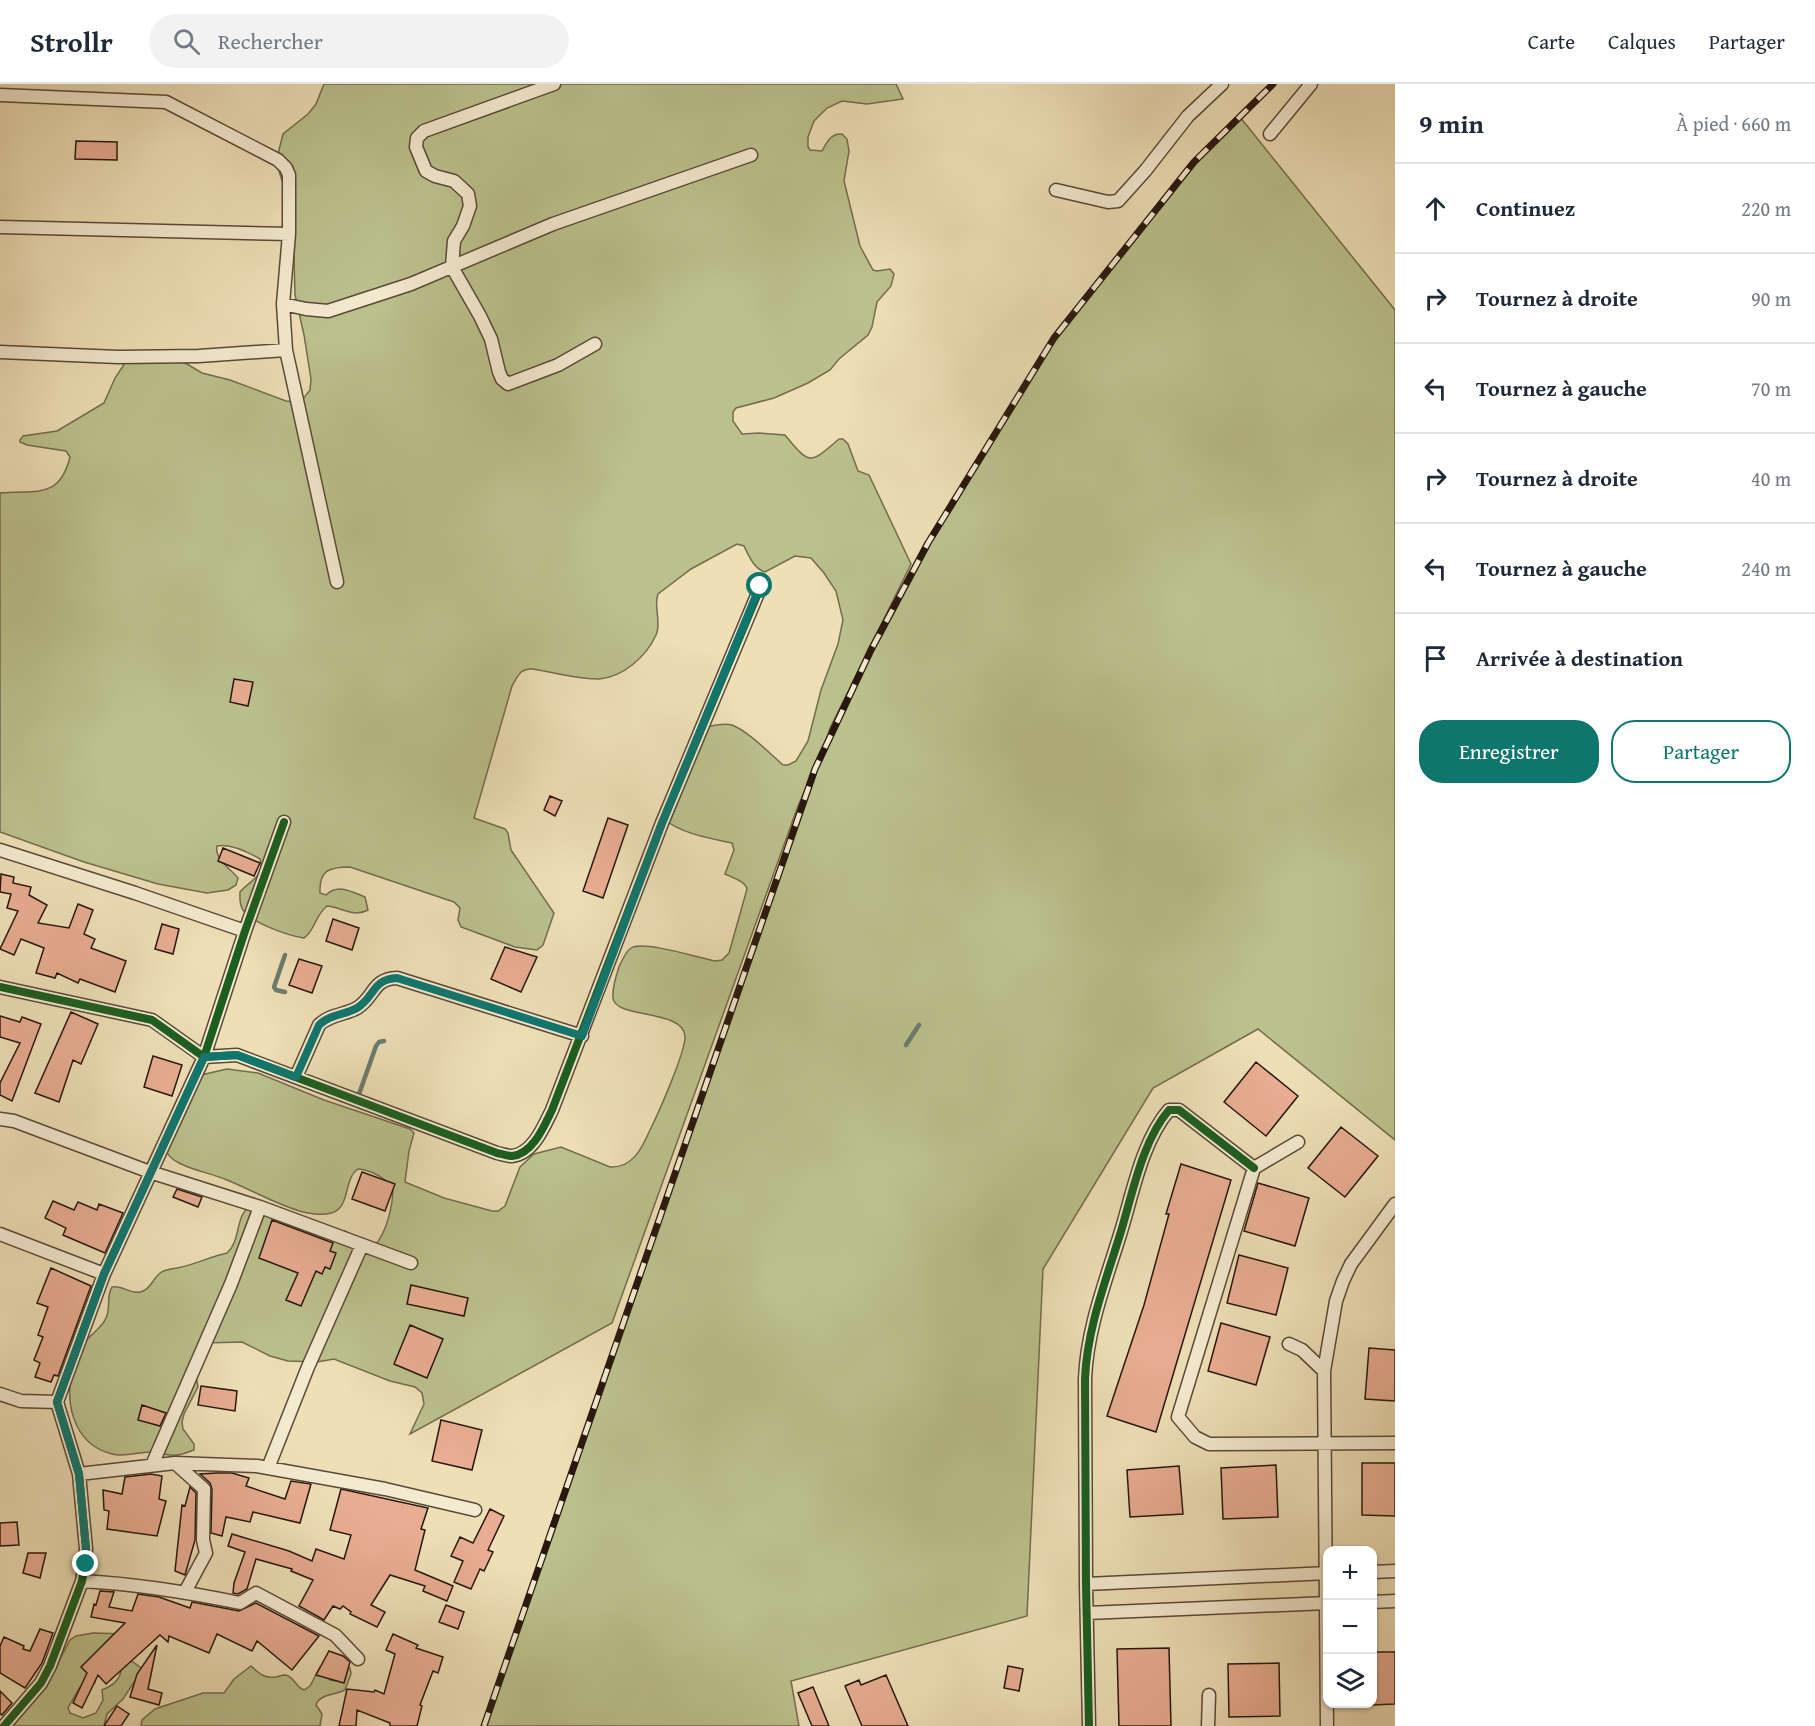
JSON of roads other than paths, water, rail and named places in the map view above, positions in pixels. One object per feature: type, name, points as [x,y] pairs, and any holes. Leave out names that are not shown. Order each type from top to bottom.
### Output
[{"type":"street","points":[[554,84],[424,131],[417,138],[416,147],[426,171],[454,181],[468,194],[470,206],[463,226],[454,241],[452,267],[491,339],[502,379],[508,384],[558,365],[595,344]]},
{"type":"street","points":[[1056,190],[1118,201],[1188,117],[1222,84]]},
{"type":"street","points":[[1270,134],[1311,84]]},
{"type":"street","points":[[0,95],[158,101],[175,106],[278,160],[286,168],[289,175],[289,234],[283,304],[286,350],[337,582]]},
{"type":"street","points":[[283,304],[328,311],[411,284],[554,224],[751,155]]},
{"type":"street","points":[[0,227],[289,234]]},
{"type":"street","points":[[0,352],[118,357],[199,356],[286,350]]},
{"type":"street","points":[[0,987],[152,1020],[204,1057],[237,1055],[497,1153],[513,1156],[525,1151],[539,1136],[552,1110],[662,823],[760,586]]},
{"type":"street","points":[[4,1726],[41,1683],[50,1666],[82,1581],[86,1549],[79,1474],[57,1402],[104,1274],[204,1057],[284,822]]},
{"type":"street","points":[[0,850],[245,931]]},
{"type":"street","points":[[296,1077],[319,1025],[324,1019],[357,1008],[378,984],[387,978],[397,978],[582,1036]]},
{"type":"street","points":[[1089,1726],[1086,1584],[1086,1353],[1099,1305],[1146,1149],[1169,1110],[1174,1108],[1179,1110],[1254,1168]]},
{"type":"street","points":[[0,1119],[14,1121],[150,1172],[260,1207],[411,1263]]},
{"type":"street","points":[[1298,1143],[1254,1168],[1178,1417],[1195,1437],[1209,1444],[1395,1443]]},
{"type":"street","points":[[1326,1546],[1324,1371],[1336,1301],[1351,1264],[1395,1204]]},
{"type":"street","points":[[152,1465],[231,1284],[260,1207]]},
{"type":"street","points":[[0,1234],[104,1274]]},
{"type":"street","points":[[268,1468],[308,1366],[362,1245]]},
{"type":"street","points":[[1289,1344],[1302,1350],[1324,1371]]},
{"type":"street","points":[[0,1394],[21,1401],[57,1402]]},
{"type":"street","points":[[175,1463],[204,1489],[203,1540],[206,1553],[185,1592]]},
{"type":"street","points":[[79,1474],[175,1463],[268,1468],[385,1489],[475,1510]]},
{"type":"street","points":[[1377,1572],[1395,1571]]},
{"type":"street","points":[[1086,1584],[1323,1573]]},
{"type":"street","points":[[82,1581],[124,1583],[240,1603],[256,1593],[335,1635],[358,1659]]},
{"type":"street","points":[[1377,1602],[1395,1601]]},
{"type":"street","points":[[1087,1613],[1323,1603]]},
{"type":"street","points":[[1327,1654],[1328,1726]]},
{"type":"street","points":[[1208,1726],[1209,1695]]},
{"type":"waterway","points":[[285,955],[274,987],[276,990],[285,992]]},
{"type":"waterway","points":[[906,1045],[919,1025]]},
{"type":"waterway","points":[[358,1097],[376,1046],[379,1042],[384,1041]]},
{"type":"railway","points":[[484,1726],[815,769],[871,650],[928,543],[1054,338],[1194,162],[1273,84]]}]
